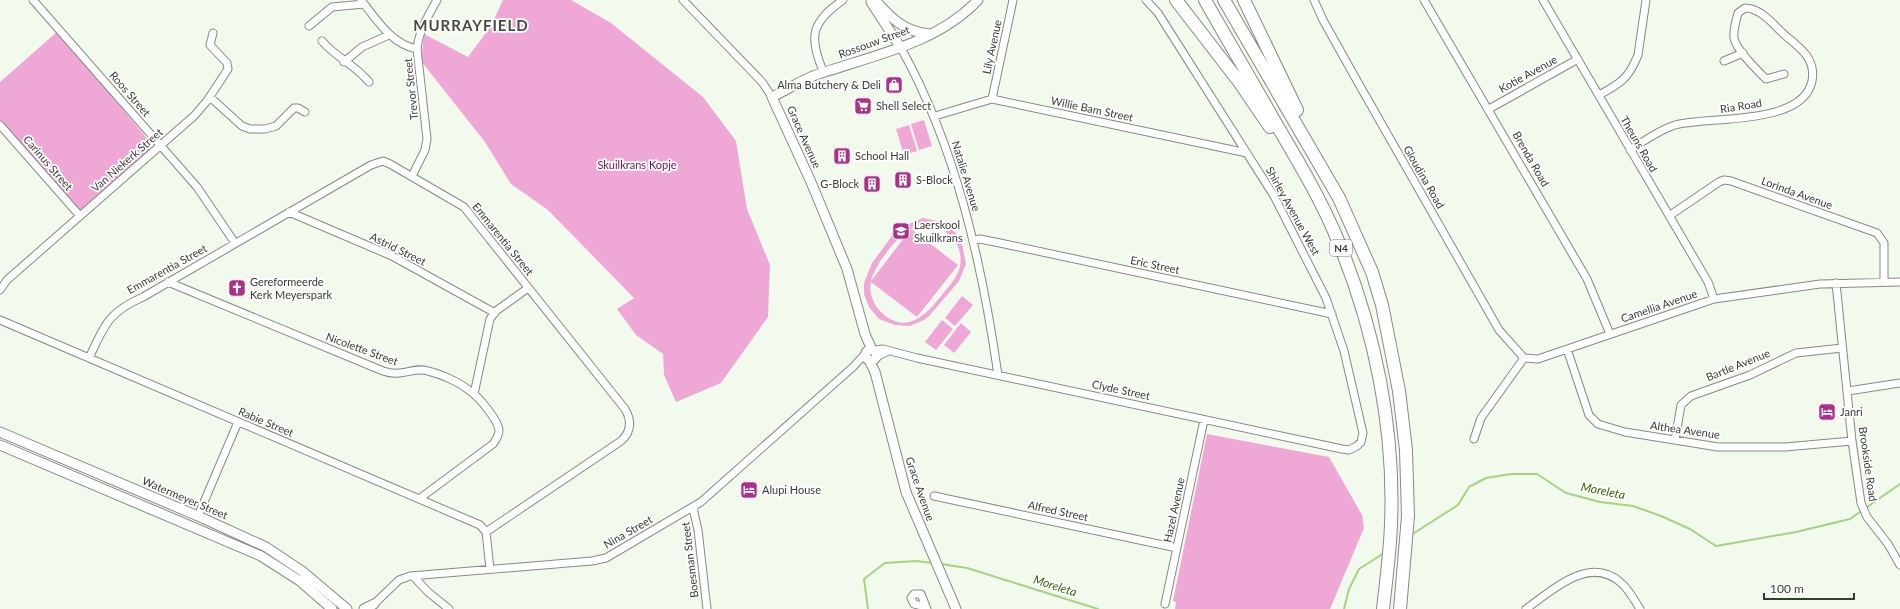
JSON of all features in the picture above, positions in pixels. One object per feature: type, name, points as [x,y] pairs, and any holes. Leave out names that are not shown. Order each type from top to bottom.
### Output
[{"type":"highway","points":[[1176,0],[1206,37],[1305,172]]},
{"type":"highway","name":"N4","points":[[1205,0],[1305,172],[1338,241],[1353,279],[1376,362],[1389,453],[1391,524],[1383,609]]},
{"type":"highway","name":"N4","points":[[1224,0],[1339,198],[1372,272],[1389,335],[1399,391],[1405,440],[1408,516],[1400,609]]},
{"type":"highway","points":[[1244,0],[1339,198]]},
{"type":"main road","name":"Natalie Avenue","points":[[869,0],[901,48]]},
{"type":"main road","points":[[875,0],[902,27],[910,31],[930,34]]},
{"type":"main road","name":"Rossouw Street","points":[[772,97],[801,81],[901,48],[959,18],[978,0]]},
{"type":"main road","name":"Grace Avenue","points":[[772,97],[811,182],[847,269],[906,492],[956,609]]},
{"type":"main road","name":"Watermeyer Street","points":[[0,432],[198,516],[266,547],[302,571],[336,605]]},
{"type":"main road","name":"Watermeyer Street","points":[[0,445],[261,556],[336,605],[347,609]]},
{"type":"main road","points":[[336,605],[355,609]]},
{"type":"main road","points":[[364,609],[373,606]]},
{"type":"street","name":"Roos Street","points":[[33,0],[197,187],[235,243]]},
{"type":"street","name":"Trevor Street","points":[[412,176],[425,150],[427,139],[417,49],[422,27],[437,0]]},
{"type":"street","name":"Grace Avenue","points":[[683,0],[762,82],[772,97]]},
{"type":"street","points":[[824,73],[814,48],[816,29],[824,14],[843,0]]},
{"type":"street","name":"Lily Avenue","points":[[992,99],[1013,0]]},
{"type":"street","name":"Shirley Avenue West","points":[[1146,0],[1158,13],[1283,211],[1326,298],[1353,385],[1363,433],[1360,443],[1349,450]]},
{"type":"street","name":"Gloudina Road","points":[[1314,0],[1348,64],[1499,330],[1524,358]]},
{"type":"street","name":"Brenda Road","points":[[1424,0],[1587,279],[1610,334]]},
{"type":"street","name":"Theuns Road","points":[[1543,0],[1708,282],[1714,299]]},
{"type":"street","points":[[1599,95],[1621,83],[1628,76],[1635,62],[1638,55],[1646,0]]},
{"type":"street","points":[[309,26],[332,7],[363,2],[389,35],[398,42],[417,49]]},
{"type":"street","name":"Ria Road","points":[[1630,150],[1663,130],[1676,125],[1691,122],[1727,121],[1786,109],[1799,103],[1806,96],[1813,76],[1813,66],[1802,48],[1758,12],[1747,8],[1738,13],[1734,34],[1735,41],[1742,53]]},
{"type":"street","name":"Van Niekerk Street","points":[[0,290],[7,280],[194,116],[210,97],[228,67],[227,63],[210,45],[213,33]]},
{"type":"street","points":[[344,62],[362,47],[389,35]]},
{"type":"street","points":[[322,41],[332,53],[361,73],[369,82]]},
{"type":"street","name":"Natalie Avenue","points":[[901,48],[935,116],[973,240],[981,273],[998,375]]},
{"type":"street","points":[[1724,61],[1742,53],[1766,79],[1784,74]]},
{"type":"street","name":"Kotie Avenue","points":[[1489,109],[1578,59]]},
{"type":"street","points":[[210,97],[242,126],[250,129],[265,129],[276,126],[294,108],[298,108],[305,112]]},
{"type":"street","name":"Willie Bam Street","points":[[935,116],[992,99],[1247,153]]},
{"type":"street","name":"Carinus Street","points":[[0,125],[80,216]]},
{"type":"street","name":"Emmarentia Street","points":[[89,358],[104,327],[114,314],[125,304],[168,282],[376,163],[383,162],[390,164],[464,207],[625,409],[629,417],[630,426],[627,434],[621,441],[486,532]]},
{"type":"street","name":"Lorinda Avenue","points":[[1669,216],[1719,182],[1724,180],[1731,181],[1877,233],[1884,244],[1884,282]]},
{"type":"street","name":"Astrid Street","points":[[289,212],[392,256],[495,313]]},
{"type":"street","name":"Eric Street","points":[[973,240],[980,239],[1000,243],[1332,314]]},
{"type":"street","name":"Nicolette Street","points":[[168,282],[383,371],[396,374],[421,369],[465,387],[474,394],[496,422],[499,431],[497,439],[493,444],[420,499]]},
{"type":"street","name":"Camellia Avenue","points":[[1524,358],[1538,359],[1714,299],[1820,284],[1900,282]]},
{"type":"street","name":"Brookside Road","points":[[1836,283],[1852,441],[1858,484],[1864,511],[1875,529],[1888,544],[1900,565]]},
{"type":"street","points":[[474,394],[487,327],[495,313],[528,288]]},
{"type":"street","name":"Rabie Street","points":[[0,320],[420,499],[476,524],[486,532]]},
{"type":"street","name":"Bartle Avenue","points":[[1675,440],[1681,405],[1691,396],[1750,375],[1796,353],[1842,348]]},
{"type":"street","name":"Althea Avenue","points":[[1567,349],[1588,413],[1593,421],[1602,426],[1629,433],[1718,447],[1785,447],[1852,441]]},
{"type":"street","name":"Clyde Street","points":[[870,355],[888,351],[1349,450]]},
{"type":"street","name":"Nina Street","points":[[373,606],[399,580],[413,576],[600,560],[693,508],[853,367],[870,355]]},
{"type":"street","points":[[1474,439],[1481,418],[1524,358]]},
{"type":"street","points":[[1848,391],[1900,383]]},
{"type":"street","name":"Hazel Avenue","points":[[1165,604],[1204,420]]},
{"type":"street","points":[[198,516],[238,422]]},
{"type":"street","name":"Alfred Street","points":[[934,496],[1177,548]]},
{"type":"street","name":"Boesman Street","points":[[693,508],[698,530],[707,609]]},
{"type":"street","points":[[486,532],[490,570]]},
{"type":"street","points":[[1526,609],[1574,577],[1592,572],[1605,574],[1619,581],[1627,589],[1640,609]]},
{"type":"street","points":[[413,576],[428,592],[449,609]]},
{"type":"green space","name":"Skuilkrans Kopje","points":[[503,0],[571,0],[611,23],[703,97],[736,141],[747,209],[770,265],[768,317],[721,383],[676,402],[664,375],[663,354],[636,335],[617,309],[634,298],[548,210],[511,184],[485,142],[421,61],[424,34],[468,57],[491,26]]},
{"type":"green space","points":[[58,31],[149,141],[149,151],[79,212],[0,121],[0,82]]},
{"type":"green space","points":[[924,120],[932,146],[919,150],[911,124]]},
{"type":"green space","points":[[909,125],[917,151],[904,155],[896,129]]},
{"type":"green space","points":[[923,218],[942,222],[957,234],[962,244],[966,264],[959,281],[930,315],[924,320],[910,326],[895,325],[879,319],[869,307],[864,294],[864,283],[872,263],[897,229]],"holes":[[[929,225],[937,227],[950,235],[958,247],[961,262],[954,280],[929,309],[915,320],[899,322],[890,319],[881,312],[876,305],[871,294],[871,282],[917,317],[958,265],[911,229]],[[911,229],[871,281],[881,260],[887,252],[899,238]]]},
{"type":"green space","points":[[962,296],[973,305],[955,326],[945,318]]},
{"type":"green space","points":[[942,320],[953,329],[936,350],[925,342]]},
{"type":"green space","points":[[961,323],[971,332],[954,353],[944,345]]},
{"type":"green space","points":[[1207,434],[1329,457],[1362,515],[1364,528],[1330,609],[1175,609],[1176,602],[1173,601]]},
{"type":"waterway","name":"Moreleta","points":[[1411,535],[1458,505],[1469,487],[1486,478],[1511,474],[1537,474],[1566,493],[1600,502],[1633,506],[1661,516],[1690,529],[1716,546],[1796,532],[1850,519],[1900,484]]},
{"type":"waterway","name":"Moreleta","points":[[1344,609],[1349,589],[1359,569],[1384,553]]},
{"type":"waterway","points":[[868,609],[864,579],[885,563],[916,561],[933,563]]},
{"type":"waterway","name":"Moreleta","points":[[941,564],[967,568],[1098,609]]},
{"type":"place","name":"Alma Butchery & Deli","points":[[894,85]]},
{"type":"place","name":"Shell Select","points":[[863,106]]},
{"type":"place","name":"School Hall","points":[[842,156]]},
{"type":"place","name":"S-Block","points":[[903,180]]},
{"type":"place","name":"G-Block","points":[[872,184]]},
{"type":"place","name":"Laerskool Skuilkrans","points":[[901,231]]},
{"type":"place","name":"Gereformeerde Kerk Meyerspark","points":[[237,288]]},
{"type":"place","name":"Janri","points":[[1827,412]]},
{"type":"place","name":"Alupi House","points":[[749,490]]},
{"type":"district","name":"MURRAYFIELD","points":[[471,26]]}]
